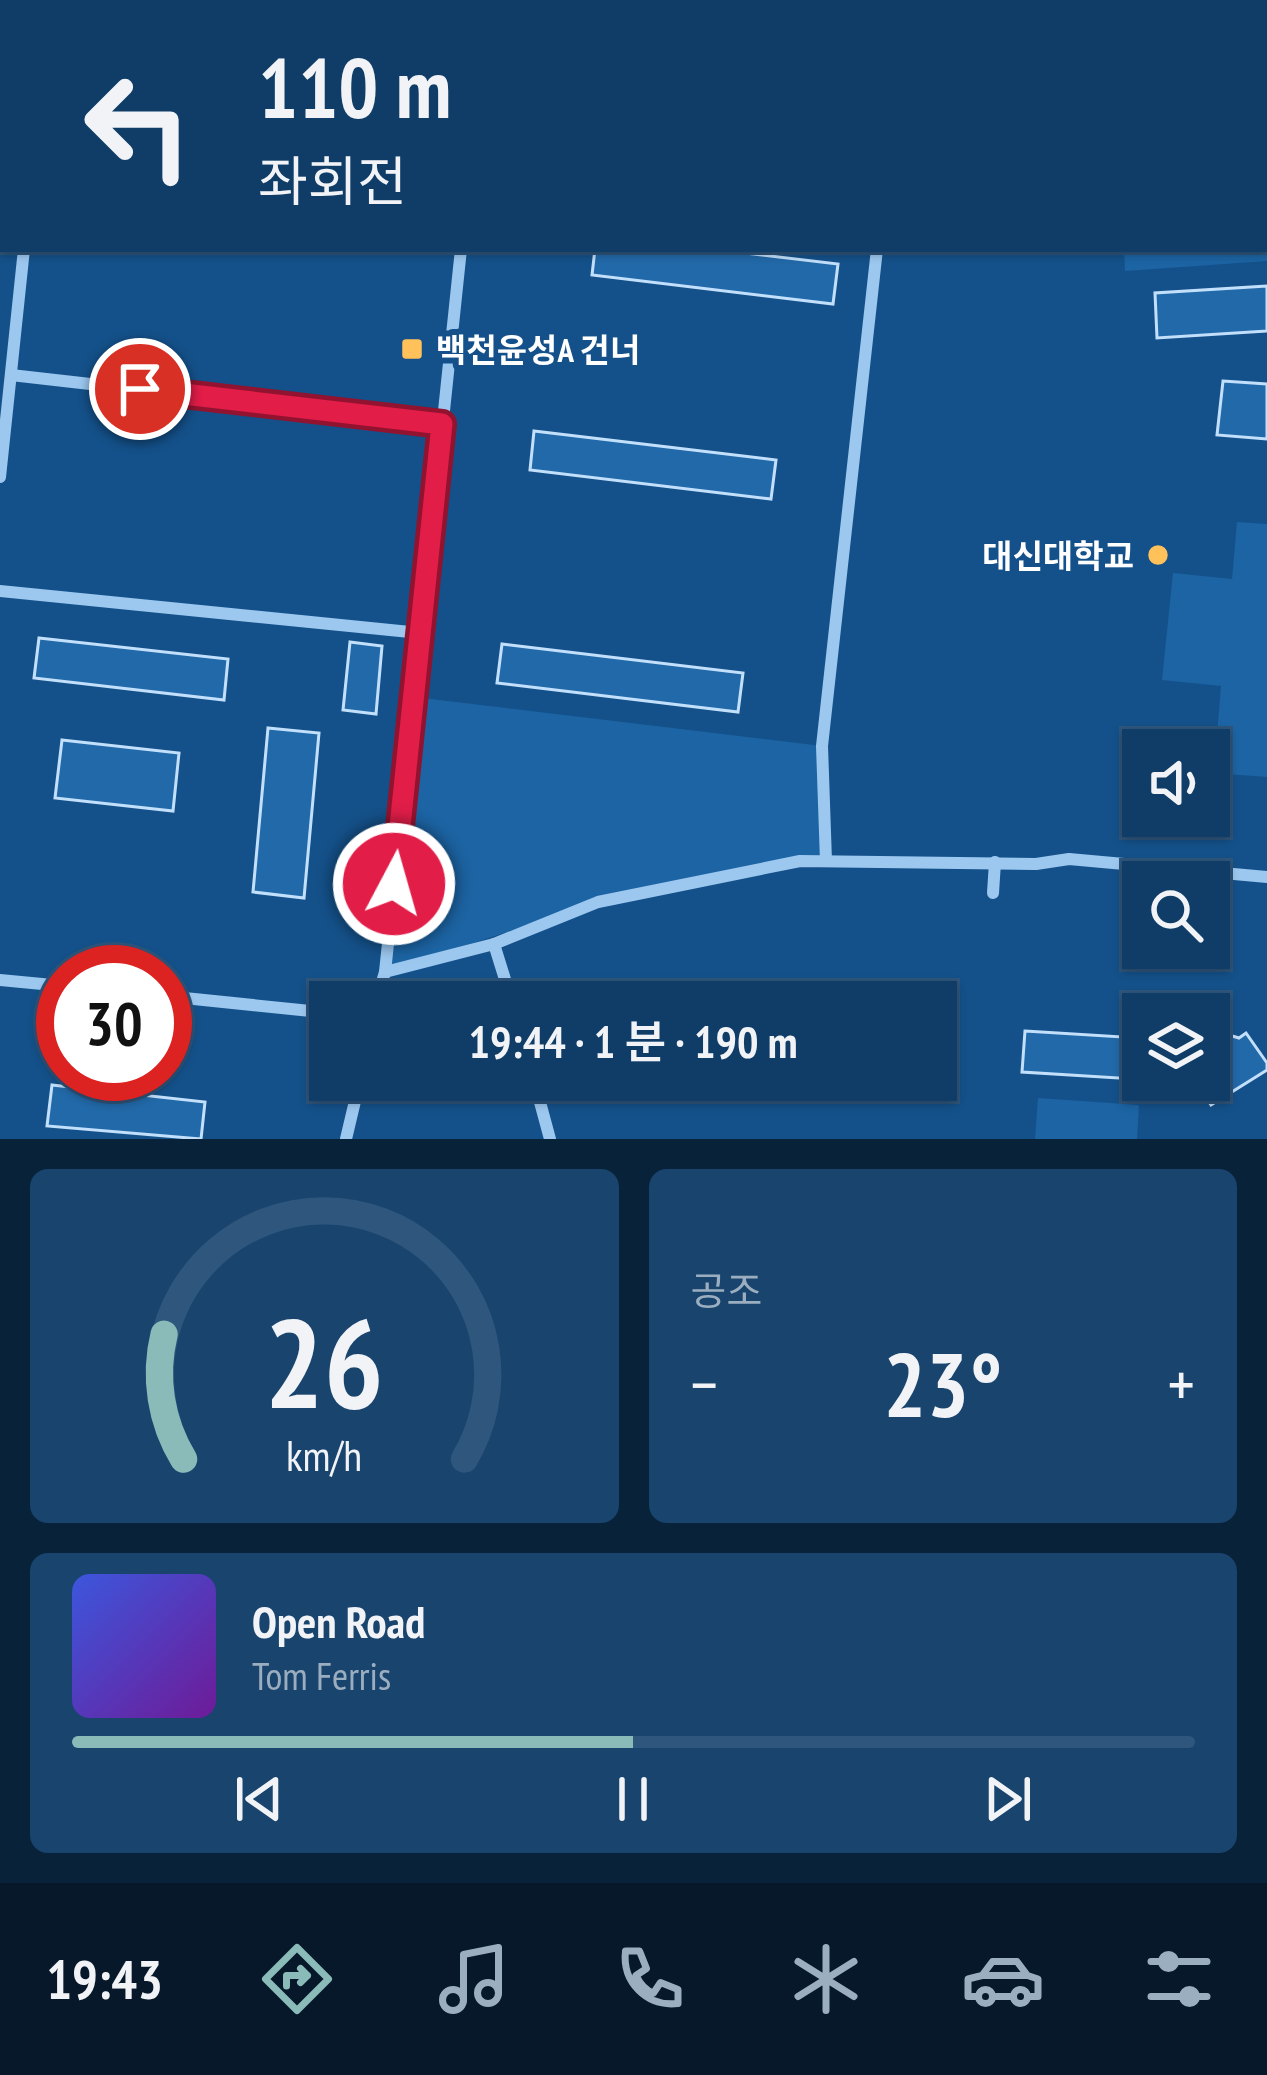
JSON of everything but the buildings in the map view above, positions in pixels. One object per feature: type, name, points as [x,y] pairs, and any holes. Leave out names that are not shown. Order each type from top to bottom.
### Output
[{"type":"street","points":[[0,477],[24,252]]},
{"type":"street","points":[[382,981],[460,252]]},
{"type":"street","points":[[826,861],[822,746],[877,252]]},
{"type":"street","points":[[11,375],[442,424]]},
{"type":"street","points":[[0,591],[420,633]]},
{"type":"street","points":[[385,972],[494,944],[598,902],[800,860],[1036,864],[1069,859],[1267,877]]},
{"type":"street","points":[[993,893],[995,862]]},
{"type":"street","points":[[494,944],[505,981]]},
{"type":"street","points":[[0,980],[36,983]]},
{"type":"street","points":[[192,999],[309,1011]]},
{"type":"street","points":[[346,1139],[355,1101]]},
{"type":"street","points":[[539,1101],[550,1139]]},
{"type":"shaded area","points":[[1124,252],[1267,252],[1267,261],[1125,271]]},
{"type":"shaded area","points":[[1237,522],[1267,524],[1267,777],[1230,774],[1230,729],[1218,729],[1221,686],[1162,680],[1173,573],[1232,579]]},
{"type":"shaded area","points":[[414,697],[822,746],[826,861],[598,902],[385,972]]},
{"type":"shaded area","points":[[1038,1098],[1139,1105],[1137,1139],[1035,1139]]},
{"type":"place","name":"백천윤성A 건너","points":[[412,349]]},
{"type":"place","name":"대신대학교","points":[[1158,555]]},
{"type":"route","points":[[140,389],[442,424],[394,884]]}]
